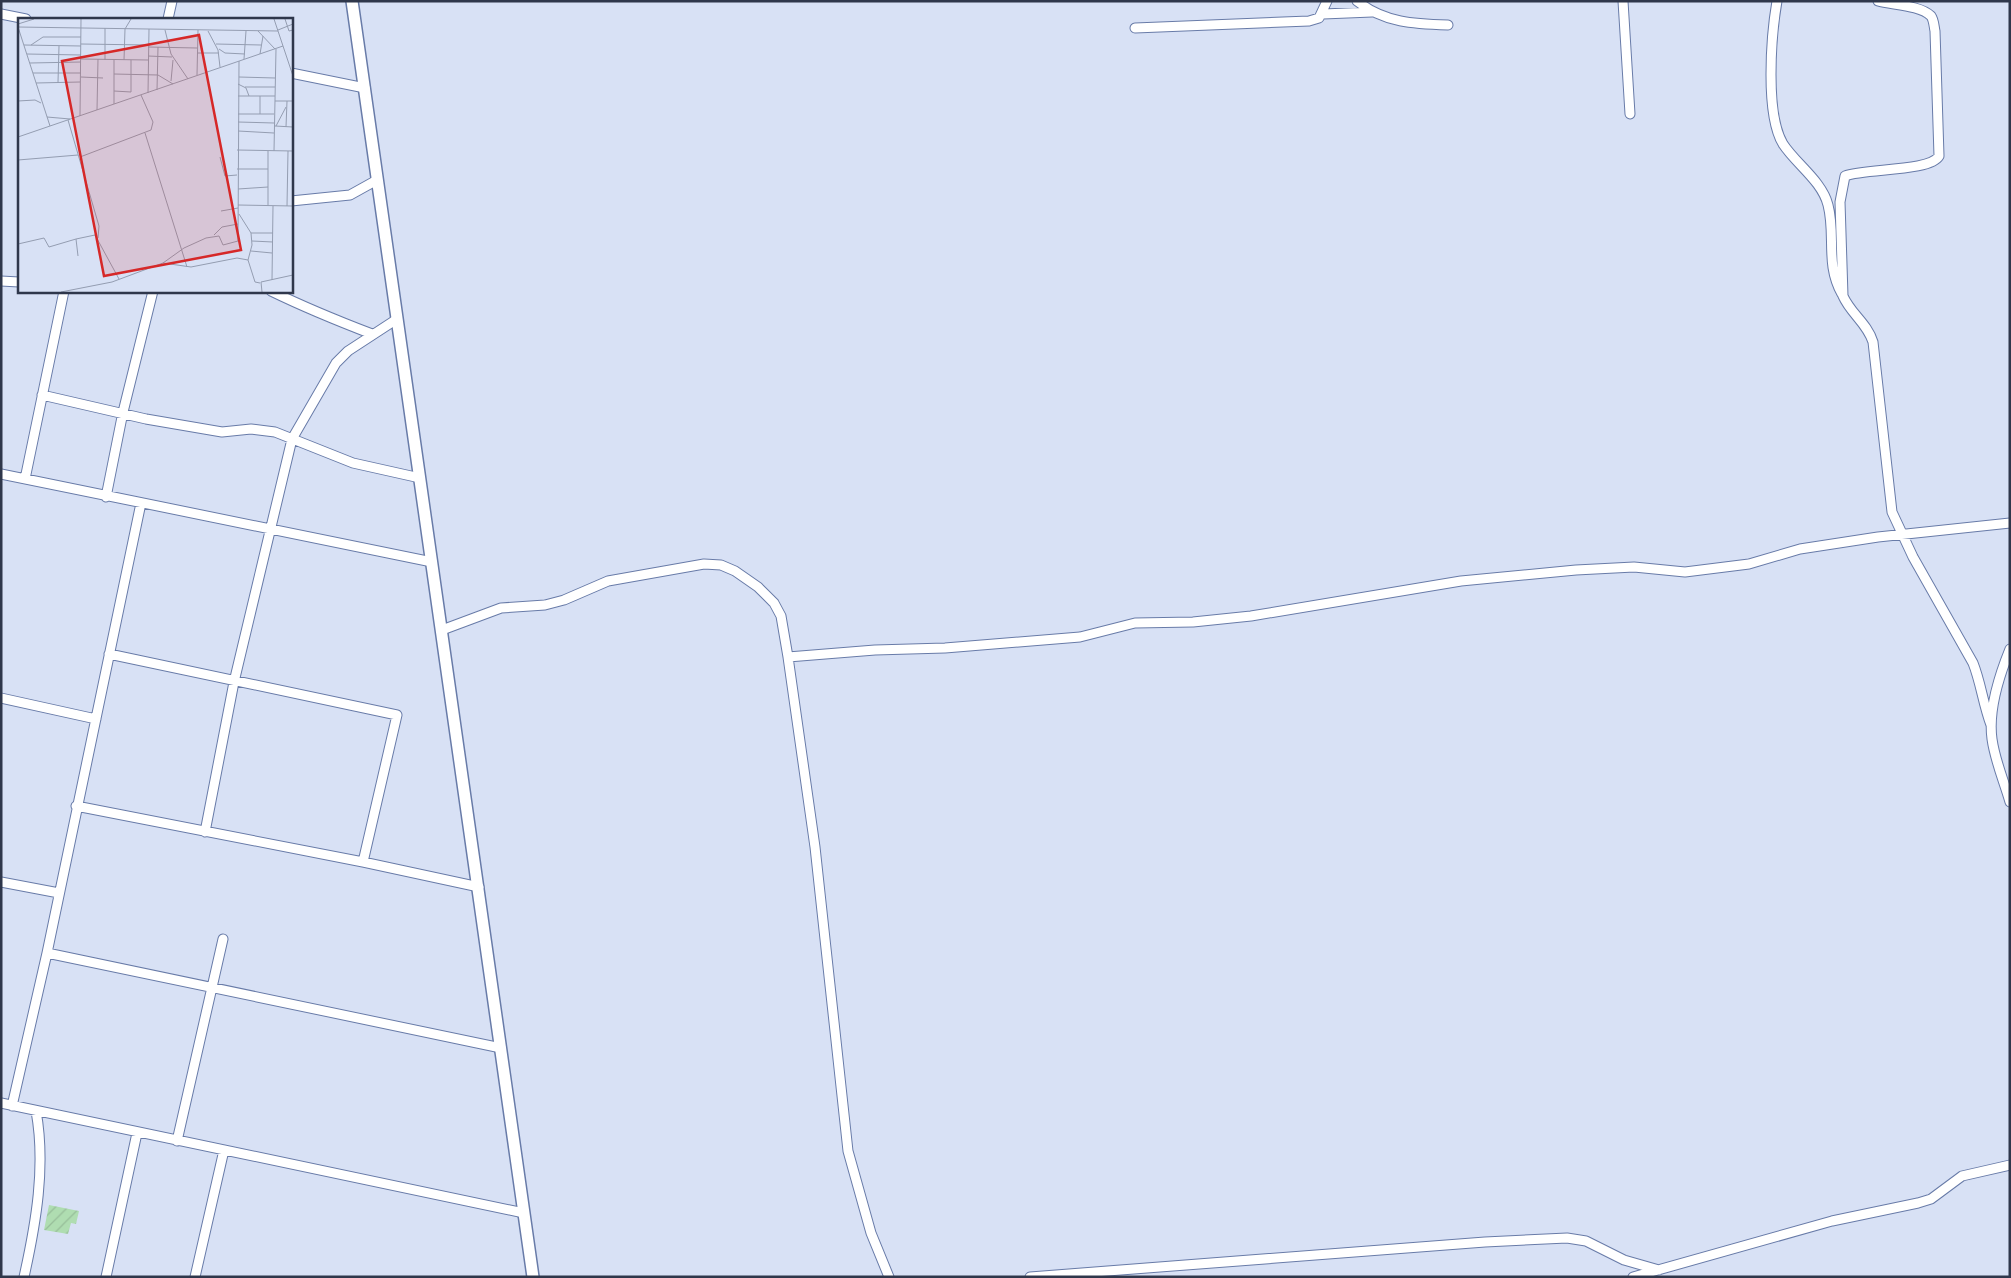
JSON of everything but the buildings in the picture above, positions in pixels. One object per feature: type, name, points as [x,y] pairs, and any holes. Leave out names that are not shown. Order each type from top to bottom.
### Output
[{"type":"street","points":[[168,18],[172,1]]},
{"type":"street","points":[[352,1],[533,1277]]},
{"type":"street","points":[[1135,28],[1317,20],[1323,14],[1327,1]]},
{"type":"street","points":[[1358,1],[1372,12],[1389,19],[1412,24],[1448,25]]},
{"type":"street","points":[[1623,1],[1630,114]]},
{"type":"street","points":[[1776,1],[1772,40],[1772,77],[1777,132],[1788,150],[1818,187],[1828,204],[1834,279],[1850,310],[1869,329],[1873,342],[1892,512],[1980,679],[1986,711],[1991,725],[1995,753],[2010,802]]},
{"type":"street","points":[[1843,296],[1840,202],[1845,176],[1878,170],[1923,166],[1934,163],[1939,156],[1936,41],[1933,20],[1930,15],[1920,11],[1878,1]]},
{"type":"street","points":[[1323,14],[1372,12]]},
{"type":"street","points":[[1,14],[21,18]]},
{"type":"street","points":[[292,73],[364,88]]},
{"type":"street","points":[[292,201],[350,195],[377,180]]},
{"type":"street","points":[[1,281],[18,282]]},
{"type":"street","points":[[25,478],[64,292]]},
{"type":"street","points":[[106,497],[123,412],[153,292]]},
{"type":"street","points":[[273,292],[309,307],[324,317],[372,334]]},
{"type":"street","points":[[205,832],[234,682],[292,439],[336,363],[372,334],[397,319]]},
{"type":"street","points":[[42,394],[146,419],[222,432],[251,429],[275,432],[353,463],[420,478]]},
{"type":"street","points":[[1,474],[106,497],[432,562]]},
{"type":"street","points":[[12,1106],[47,953],[76,806],[141,503]]},
{"type":"street","points":[[788,657],[1080,638],[1135,623],[1193,622],[1251,616],[1461,580],[1556,571],[1634,567],[1684,572],[1748,564],[1813,547],[1902,534],[2010,523]]},
{"type":"street","points":[[442,630],[501,608],[545,605],[564,600],[608,581],[683,567],[721,565],[735,571],[758,587],[774,603],[781,616],[788,657],[815,847],[848,1151],[871,1233],[889,1277]]},
{"type":"street","points":[[1991,725],[1996,694],[2010,649]]},
{"type":"street","points":[[109,654],[397,715],[363,862]]},
{"type":"street","points":[[1,698],[96,719]]},
{"type":"street","points":[[76,806],[363,862],[479,888]]},
{"type":"street","points":[[1,882],[59,893]]},
{"type":"street","points":[[177,1141],[224,939]]},
{"type":"street","points":[[47,953],[501,1048]]},
{"type":"street","points":[[1,1103],[524,1213]]},
{"type":"street","points":[[24,1277],[32,1242],[39,1180],[40,1133],[36,1111]]},
{"type":"street","points":[[106,1277],[137,1132]]},
{"type":"street","points":[[195,1277],[224,1150]]},
{"type":"street","points":[[1633,1277],[1832,1221],[1918,1203],[1931,1199],[1962,1176],[2010,1165]]},
{"type":"street","points":[[1030,1277],[1485,1242],[1567,1238],[1586,1241],[1624,1260],[1660,1270]]},
{"type":"green space","points":[[49,1205],[79,1211],[76,1224],[71,1223],[68,1234],[44,1230]]}]
